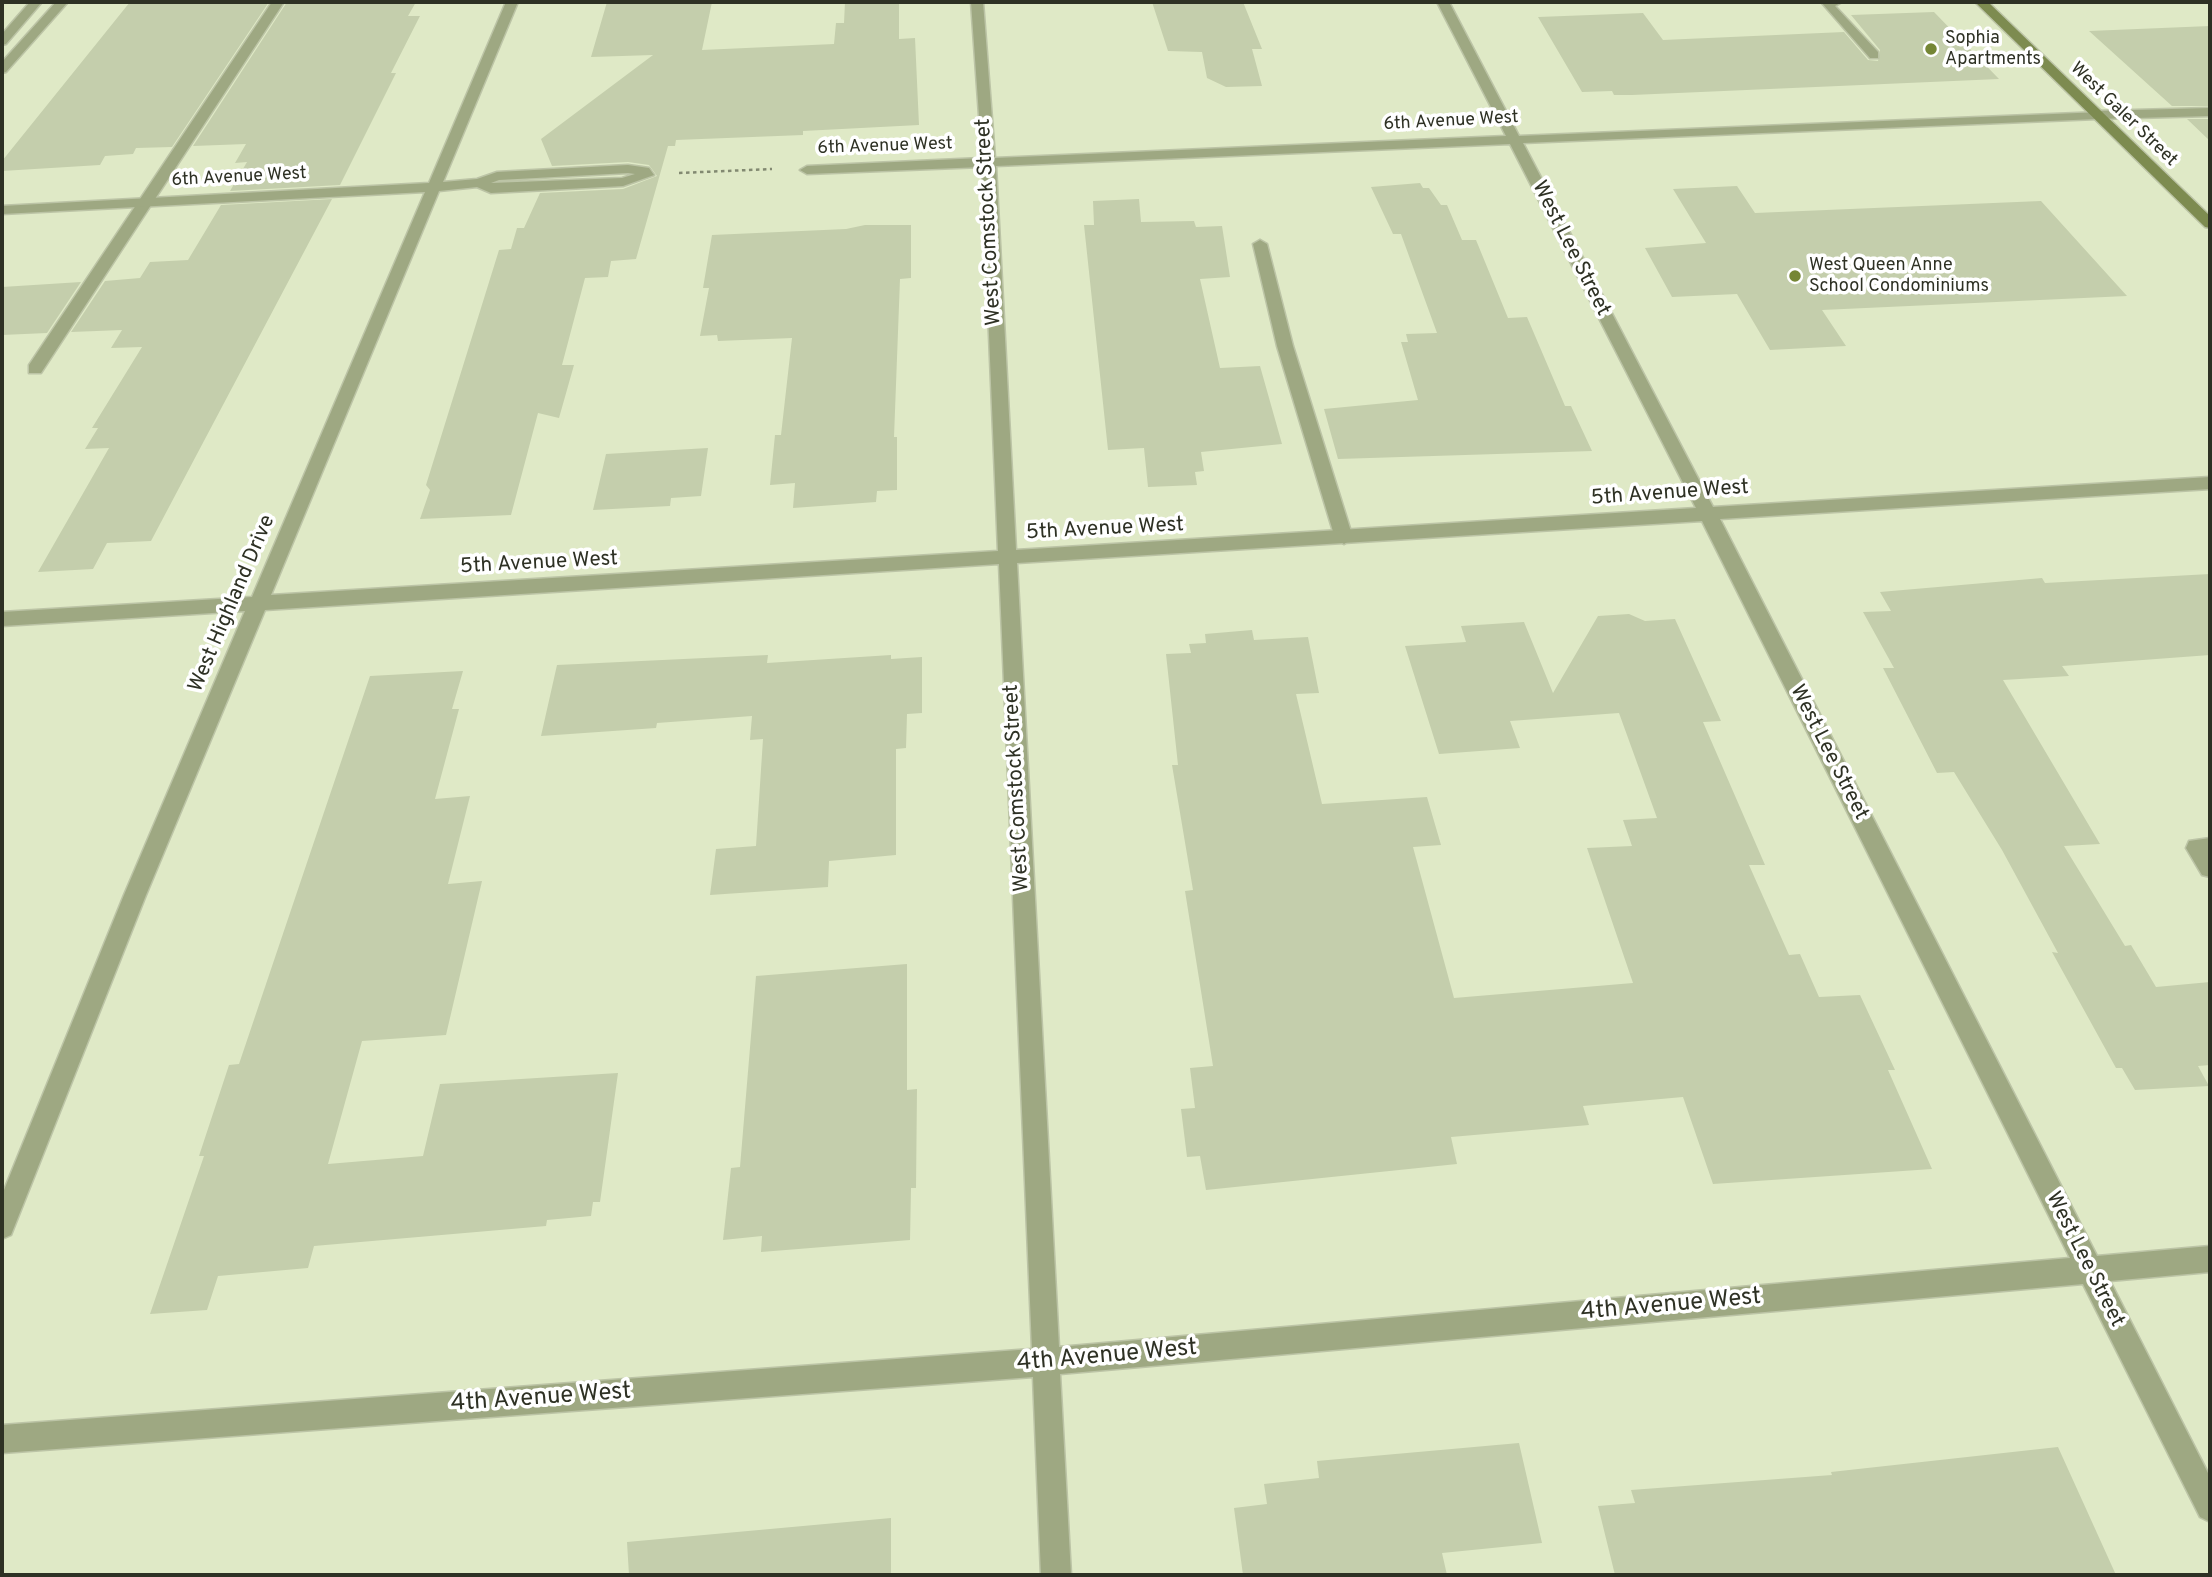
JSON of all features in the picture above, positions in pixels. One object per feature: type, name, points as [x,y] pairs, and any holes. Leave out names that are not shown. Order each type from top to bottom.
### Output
[{"type":"street","points":[[2,41],[37,2]]},
{"type":"street","points":[[2,69],[62,2]]},
{"type":"street","points":[[35,369],[278,2]]},
{"type":"street","name":"West Highland Drive","points":[[2,1226],[130,908],[512,2]]},
{"type":"street","name":"West Comstock Street","points":[[977,2],[989,162],[1056,1575]]},
{"type":"street","name":"West Lee Street","points":[[1443,2],[1708,514],[2210,1507]]},
{"type":"street","points":[[1836,2],[1826,3],[1874,55]]},
{"type":"street","name":"West Galer Street","points":[[1981,2],[2210,224]]},
{"type":"street","name":"6th Avenue West","points":[[807,170],[1513,138],[2210,112]]},
{"type":"street","name":"6th Avenue West","points":[[2,209],[432,187],[479,183],[496,176],[638,169],[647,175],[623,183],[491,189],[479,183]]},
{"type":"street","points":[[1261,244],[1285,346],[1344,538]]},
{"type":"street","name":"5th Avenue West","points":[[2,619],[2210,483]]},
{"type":"street","points":[[2210,847],[2197,848],[2210,868]]},
{"type":"street","name":"4th Avenue West","points":[[2,1439],[1045,1362],[2210,1259]]},
{"type":"path","points":[[678,173],[772,169]]},
{"type":"building","points":[[130,2],[269,2],[172,147],[136,148],[133,154],[105,156],[100,165],[2,171],[2,161]]},
{"type":"building","points":[[287,2],[416,2],[408,16],[420,16],[391,73],[396,73],[340,185],[230,191],[247,162],[235,163],[246,144],[193,146]]},
{"type":"building","points":[[607,2],[712,2],[702,50],[834,44],[836,23],[844,23],[845,2],[899,2],[899,39],[915,38],[919,125],[803,131],[803,135],[676,140],[675,146],[668,146],[636,259],[611,261],[608,277],[585,278],[562,365],[574,365],[559,418],[538,413],[511,515],[420,519],[430,490],[426,485],[499,250],[511,249],[517,228],[524,228],[540,193],[623,189],[657,176],[649,165],[628,162],[552,166],[541,139],[653,55],[591,57]]},
{"type":"building","points":[[1152,2],[1243,2],[1262,49],[1252,49],[1262,86],[1226,87],[1207,78],[1202,52],[1168,51]]},
{"type":"building","points":[[1934,12],[1999,79],[1632,95],[1614,95],[1612,91],[1582,92],[1538,17],[1643,13],[1663,40],[1844,32],[1868,60],[1878,61],[1880,50],[1851,15]]},
{"type":"building","points":[[2210,26],[2210,106],[2172,106],[2089,31]]},
{"type":"building","points":[[2187,119],[2210,119],[2210,141]]},
{"type":"building","points":[[1420,183],[1423,188],[1429,188],[1441,205],[1447,205],[1462,240],[1476,240],[1508,318],[1527,317],[1565,406],[1571,406],[1592,451],[1338,459],[1324,409],[1418,400],[1401,342],[1408,342],[1406,334],[1437,333],[1401,234],[1393,234],[1371,187]]},
{"type":"building","name":"West Queen Anne School Condominiums","points":[[1737,186],[1755,213],[2041,201],[2127,296],[1822,310],[1846,346],[1770,350],[1737,294],[1672,297],[1645,248],[1706,243],[1673,189]]},
{"type":"building","points":[[332,199],[151,541],[107,543],[93,569],[38,572],[109,448],[85,449],[98,428],[92,428],[142,347],[111,348],[122,330],[71,332],[105,281],[140,278],[150,262],[188,260],[221,205]]},
{"type":"building","points":[[1139,199],[1141,222],[1194,221],[1196,227],[1222,226],[1230,277],[1200,279],[1220,368],[1260,366],[1282,444],[1201,452],[1204,471],[1195,472],[1197,485],[1148,487],[1144,448],[1108,450],[1084,225],[1094,225],[1093,201]]},
{"type":"building","points":[[865,225],[911,225],[911,278],[900,279],[894,437],[897,437],[897,490],[877,491],[876,502],[793,508],[795,483],[770,485],[775,435],[781,435],[792,338],[718,341],[717,335],[700,336],[709,288],[703,288],[712,235],[846,229]]},
{"type":"building","points":[[81,282],[47,333],[2,335],[2,287]]},
{"type":"building","points":[[708,448],[701,496],[671,498],[670,506],[593,510],[606,454]]},
{"type":"building","points":[[2210,574],[2210,655],[2062,666],[2069,676],[2003,680],[2100,844],[2064,846],[2125,946],[2131,945],[2156,987],[2210,982],[2210,1065],[2198,1066],[2209,1086],[2135,1090],[2122,1068],[2116,1068],[2052,952],[2058,953],[2002,850],[1954,772],[1937,773],[1883,668],[1894,668],[1863,612],[1891,611],[1880,592],[2042,578],[2045,583]]},
{"type":"building","points":[[1629,614],[1645,621],[1675,619],[1721,721],[1703,722],[1765,865],[1749,865],[1789,955],[1800,954],[1819,997],[1860,995],[1895,1070],[1888,1070],[1932,1169],[1713,1184],[1683,1097],[1583,1106],[1589,1125],[1451,1137],[1457,1164],[1206,1190],[1200,1156],[1187,1157],[1181,1109],[1195,1108],[1190,1068],[1213,1066],[1185,891],[1193,890],[1172,765],[1178,765],[1166,654],[1191,653],[1189,644],[1206,643],[1205,634],[1252,630],[1254,640],[1308,637],[1319,693],[1296,694],[1322,804],[1427,797],[1441,845],[1413,847],[1454,998],[1633,983],[1587,848],[1632,846],[1623,820],[1657,818],[1619,713],[1510,721],[1520,748],[1439,754],[1405,646],[1466,642],[1461,626],[1524,622],[1553,693],[1598,616]]},
{"type":"building","points":[[768,655],[767,663],[891,655],[891,659],[922,657],[922,713],[907,714],[906,748],[896,749],[896,855],[829,861],[828,887],[710,895],[716,849],[756,846],[763,739],[750,740],[752,716],[657,723],[656,728],[541,736],[557,665]]},
{"type":"building","points":[[463,671],[452,709],[459,709],[435,799],[470,796],[448,884],[482,881],[446,1035],[362,1041],[328,1164],[423,1156],[440,1084],[618,1073],[600,1202],[593,1202],[591,1216],[547,1220],[546,1226],[314,1246],[308,1268],[218,1276],[207,1310],[150,1314],[204,1156],[199,1156],[229,1065],[239,1064],[370,676]]},
{"type":"building","points":[[907,964],[907,1090],[917,1089],[916,1188],[911,1188],[910,1240],[761,1252],[762,1236],[723,1240],[731,1168],[740,1167],[756,976]]},
{"type":"building","points":[[1519,1443],[1542,1543],[1442,1553],[1447,1575],[1243,1575],[1234,1508],[1267,1504],[1264,1484],[1319,1478],[1317,1461]]},
{"type":"building","points":[[2058,1447],[2116,1575],[1615,1575],[1598,1506],[1635,1503],[1631,1490],[1832,1475],[1831,1472]]},
{"type":"building","points":[[891,1518],[891,1575],[629,1575],[627,1542]]},
{"type":"place","name":"Sophia Apartments","points":[[1931,49]]},
{"type":"place","name":"West Queen Anne School Condominiums","points":[[1795,276]]}]
